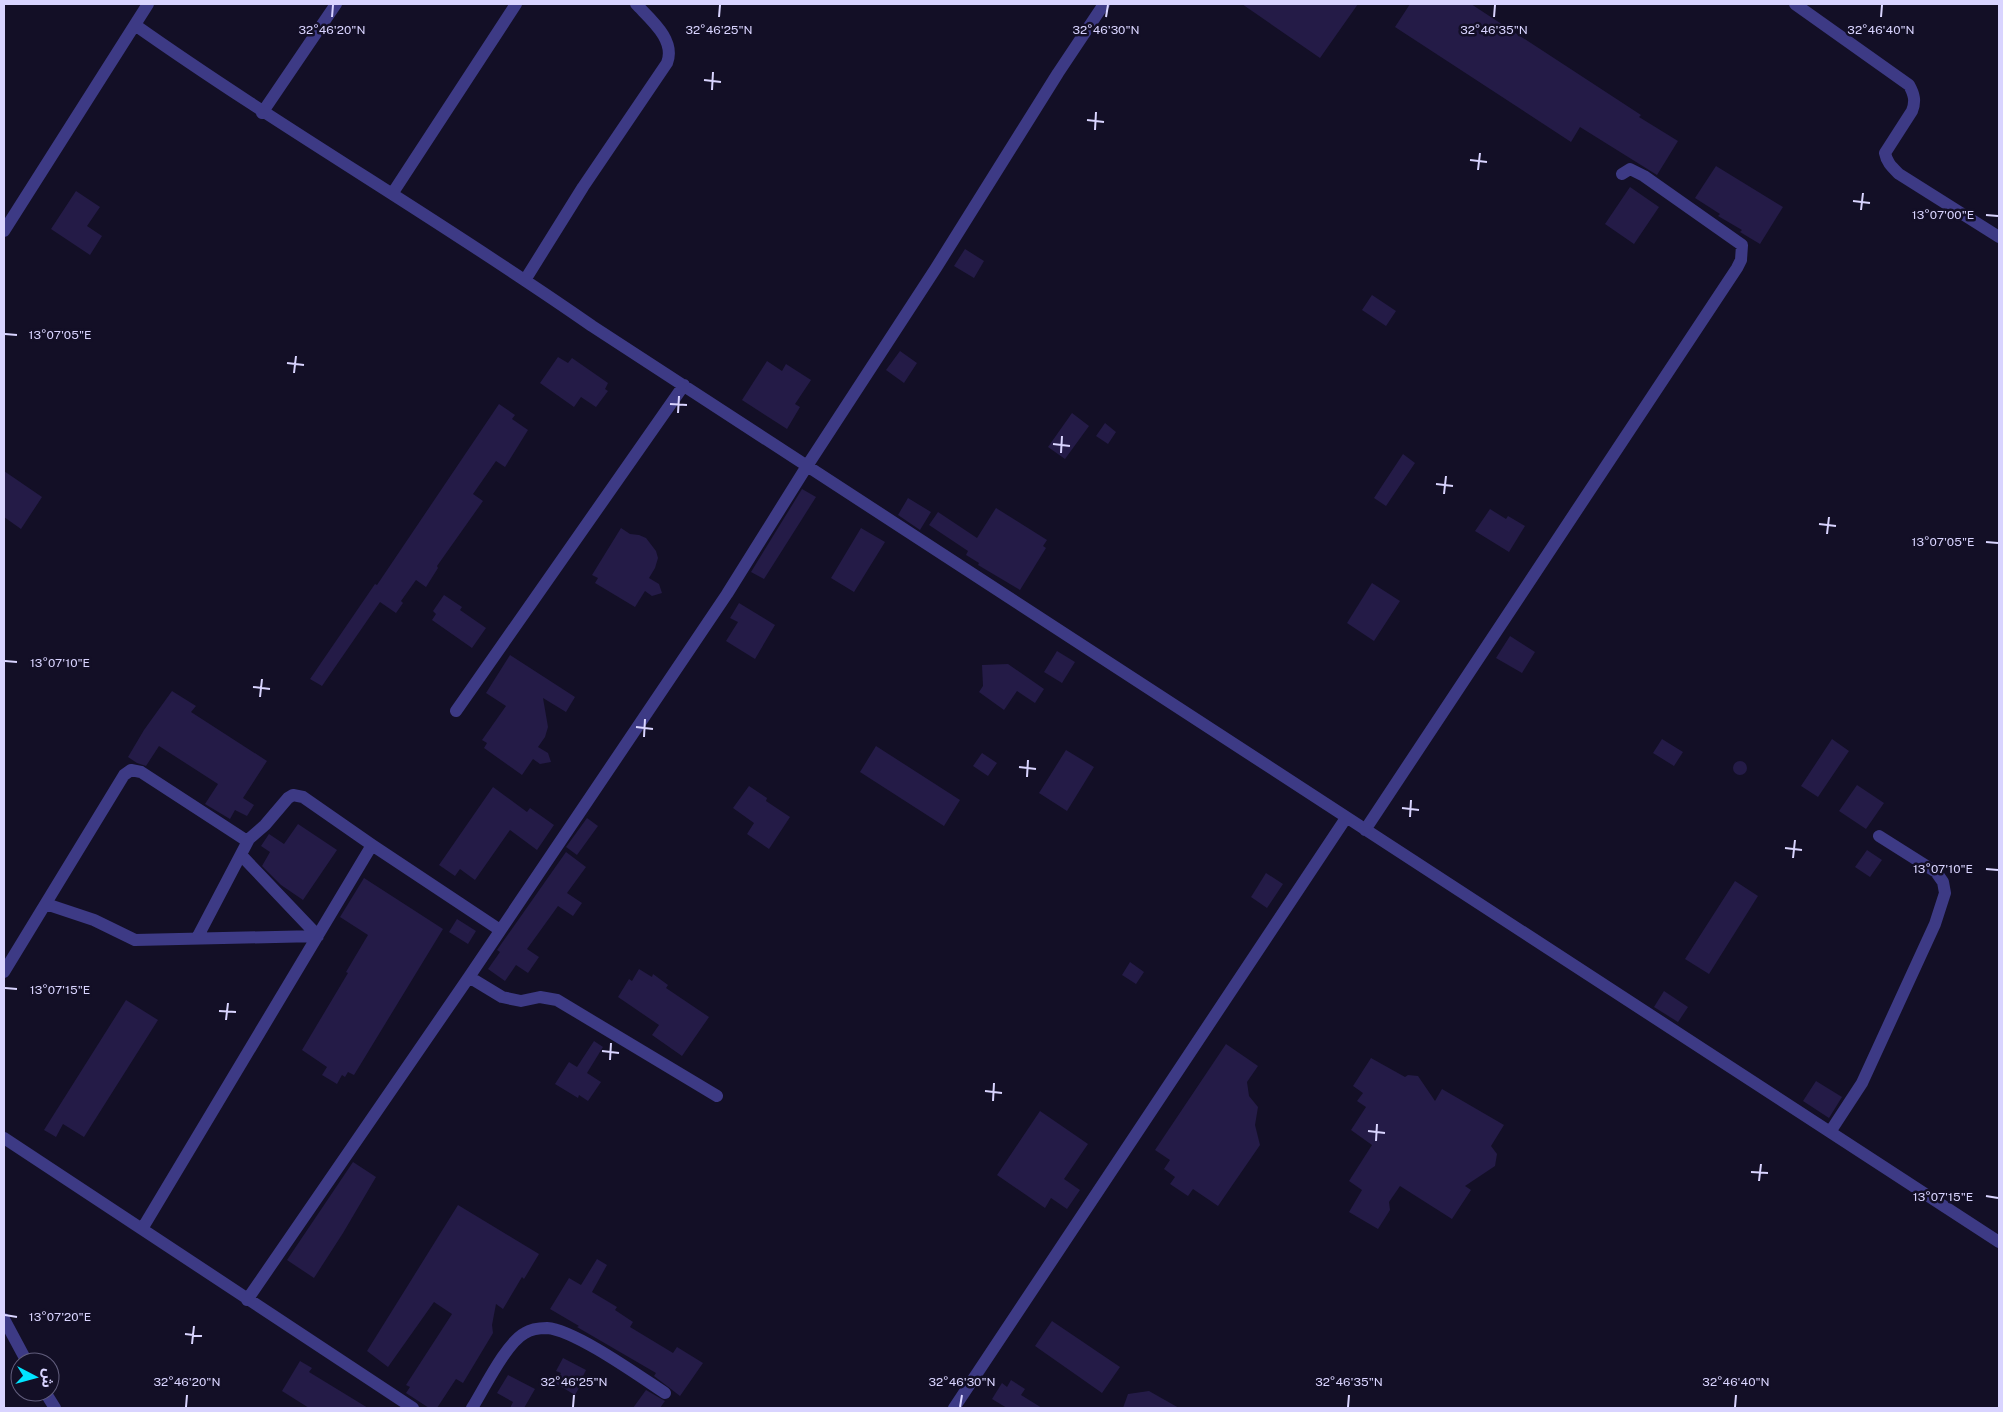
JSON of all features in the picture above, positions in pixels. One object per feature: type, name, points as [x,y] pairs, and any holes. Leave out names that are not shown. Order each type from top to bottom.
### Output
[{"type":"street","points":[[4,231],[148,4]]},
{"type":"street","points":[[262,112],[336,4]]},
{"type":"street","points":[[392,194],[516,4]]},
{"type":"street","points":[[525,280],[583,186],[670,56],[668,41],[636,4]]},
{"type":"street","points":[[247,1300],[469,977],[727,594],[807,466],[936,268],[1058,73],[1104,4]]},
{"type":"street","points":[[1795,4],[1909,85],[1913,92],[1914,105],[1885,153],[1890,166],[1899,174],[1999,237]]},
{"type":"street","points":[[135,25],[262,112],[525,280],[592,326],[1999,1242]]},
{"type":"street","points":[[1365,830],[1741,260],[1742,245],[1644,176],[1630,169],[1622,174]]},
{"type":"street","points":[[456,710],[684,385]]},
{"type":"street","points":[[4,972],[124,774],[131,770],[141,772],[244,838],[249,839]]},
{"type":"street","points":[[197,938],[249,839],[265,826],[288,798],[298,796],[303,797],[500,930]]},
{"type":"street","points":[[954,1408],[1346,818]]},
{"type":"street","points":[[1830,1132],[1862,1083],[1935,924],[1945,893],[1943,882],[1936,872],[1879,836]]},
{"type":"street","points":[[142,1230],[372,845]]},
{"type":"street","points":[[241,855],[318,936]]},
{"type":"street","points":[[46,904],[94,920],[135,940],[165,941],[197,938],[318,936]]},
{"type":"street","points":[[469,977],[502,997],[521,1001],[540,997],[557,1000],[717,1096]]},
{"type":"street","points":[[4,1138],[413,1408]]},
{"type":"street","points":[[4,1320],[22,1352]]},
{"type":"street","points":[[472,1408],[512,1344],[524,1333],[536,1329],[549,1328],[570,1335],[665,1393]]},
{"type":"building","points":[[1242,4],[1358,4],[1320,58]]},
{"type":"building","points":[[1410,4],[1471,4],[1641,115],[1639,117],[1678,141],[1657,175],[1580,127],[1571,142],[1395,27]]},
{"type":"building","points":[[1716,166],[1783,207],[1760,244],[1740,232],[1742,230],[1718,216],[1720,214],[1695,198]]},
{"type":"building","points":[[1630,187],[1659,207],[1634,244],[1605,224]]},
{"type":"building","points":[[76,191],[100,207],[87,226],[102,236],[90,255],[51,229]]},
{"type":"building","points":[[965,249],[984,261],[974,278],[954,266]]},
{"type":"building","points":[[1372,295],[1396,311],[1386,326],[1362,310]]},
{"type":"building","points":[[900,351],[917,363],[904,383],[886,370]]},
{"type":"building","points":[[558,357],[568,363],[572,358],[608,383],[605,389],[608,391],[596,407],[581,397],[574,407],[540,383]]},
{"type":"building","points":[[767,361],[782,371],[786,364],[811,380],[795,404],[800,407],[787,429],[742,400]]},
{"type":"building","points":[[499,404],[515,415],[512,419],[528,430],[505,467],[496,461],[473,494],[483,501],[437,566],[438,568],[426,587],[416,580],[401,601],[403,603],[396,613],[380,602],[322,686],[310,679],[375,584],[377,585]]},
{"type":"building","points":[[1072,413],[1089,426],[1065,459],[1048,447]]},
{"type":"building","points":[[1105,423],[1116,432],[1108,444],[1096,436]]},
{"type":"building","points":[[1403,454],[1415,463],[1386,506],[1374,498]]},
{"type":"building","points":[[4,471],[42,497],[21,529],[4,517]]},
{"type":"building","points":[[802,489],[816,497],[764,579],[751,572]]},
{"type":"building","points":[[908,498],[931,512],[920,530],[898,515]]},
{"type":"building","points":[[996,508],[1047,540],[1043,546],[1046,548],[1020,590],[978,565],[979,563],[966,555],[968,551],[929,525],[938,512],[977,538]]},
{"type":"building","points":[[1490,509],[1506,519],[1508,516],[1525,526],[1509,552],[1475,531]]},
{"type":"building","points":[[621,528],[630,534],[646,538],[656,551],[658,558],[649,578],[659,584],[662,593],[652,596],[645,591],[635,607],[595,583],[598,578],[592,575]]},
{"type":"building","points":[[861,528],[885,542],[854,592],[831,578]]},
{"type":"building","points":[[1372,583],[1400,601],[1374,641],[1347,623]]},
{"type":"building","points":[[444,595],[462,607],[460,610],[486,628],[472,648],[432,620],[436,614],[433,611]]},
{"type":"building","points":[[739,603],[775,625],[755,659],[726,641],[738,622],[730,618]]},
{"type":"building","points":[[1510,636],[1535,652],[1522,673],[1496,658]]},
{"type":"building","points":[[1057,651],[1075,662],[1062,683],[1044,672]]},
{"type":"building","points":[[510,655],[575,697],[566,712],[543,698],[548,727],[545,737],[538,747],[548,753],[551,762],[540,764],[533,759],[522,775],[484,748],[487,743],[482,740],[506,706],[486,693]]},
{"type":"building","points":[[1008,664],[1044,689],[1035,703],[1017,691],[1004,710],[979,692],[983,686],[982,665]]},
{"type":"building","points":[[172,691],[196,706],[191,712],[267,761],[243,798],[254,805],[247,816],[235,810],[230,819],[205,804],[218,784],[159,746],[146,766],[128,757],[144,730]]},
{"type":"building","points":[[1662,739],[1683,752],[1674,766],[1653,753]]},
{"type":"building","points":[[1832,739],[1849,751],[1818,797],[1801,786]]},
{"type":"building","points":[[876,746],[960,800],[944,826],[860,772]]},
{"type":"building","points":[[1066,750],[1094,767],[1067,811],[1039,793]]},
{"type":"building","points":[[982,753],[997,763],[988,776],[973,766]]},
{"type":"building","points":[[1737,761],[1743,761],[1747,768],[1743,775],[1737,775],[1733,771],[1733,765]]},
{"type":"building","points":[[1857,785],[1884,803],[1866,829],[1839,811]]},
{"type":"building","points":[[749,786],[767,798],[766,801],[790,817],[769,849],[747,834],[754,823],[733,808]]},
{"type":"building","points":[[493,787],[527,812],[530,808],[554,825],[537,850],[510,830],[475,880],[460,869],[455,876],[439,865]]},
{"type":"building","points":[[587,818],[598,826],[577,855],[566,847]]},
{"type":"building","points":[[298,824],[337,850],[303,900],[281,885],[262,866],[270,852],[261,846],[269,834],[284,844]]},
{"type":"building","points":[[1867,850],[1882,860],[1870,877],[1855,867]]},
{"type":"building","points":[[566,852],[586,867],[567,893],[582,903],[573,916],[558,906],[527,949],[539,957],[528,973],[516,965],[505,981],[488,969],[500,952],[497,950]]},
{"type":"building","points":[[1266,873],[1283,884],[1267,908],[1251,897]]},
{"type":"building","points":[[364,878],[443,929],[354,1075],[348,1072],[345,1077],[342,1075],[337,1084],[322,1075],[327,1067],[302,1050],[348,973],[346,972],[368,935],[340,917]]},
{"type":"building","points":[[1735,881],[1758,896],[1709,974],[1685,959]]},
{"type":"building","points":[[457,919],[476,931],[468,944],[449,932]]},
{"type":"building","points":[[1130,962],[1144,972],[1136,984],[1122,975]]},
{"type":"building","points":[[639,969],[652,977],[653,974],[668,985],[666,988],[709,1017],[682,1056],[652,1035],[659,1025],[618,997],[629,979],[632,981]]},
{"type":"building","points":[[1664,991],[1688,1007],[1678,1022],[1654,1007]]},
{"type":"building","points":[[126,1000],[158,1020],[84,1137],[63,1124],[56,1137],[44,1130]]},
{"type":"building","points":[[594,1041],[603,1047],[587,1073],[601,1082],[588,1101],[579,1095],[578,1098],[555,1084],[569,1062],[577,1067]]},
{"type":"building","points":[[1226,1044],[1258,1066],[1247,1082],[1249,1096],[1258,1107],[1255,1125],[1260,1145],[1218,1206],[1193,1189],[1188,1196],[1170,1184],[1175,1177],[1164,1169],[1170,1160],[1155,1150]]},
{"type":"building","points":[[1371,1058],[1405,1077],[1408,1075],[1418,1076],[1435,1101],[1442,1089],[1504,1125],[1491,1146],[1497,1154],[1495,1166],[1465,1186],[1471,1190],[1452,1219],[1400,1186],[1389,1202],[1390,1210],[1378,1229],[1349,1212],[1362,1190],[1349,1181],[1372,1145],[1351,1130],[1366,1107],[1357,1101],[1363,1093],[1353,1086]]},
{"type":"building","points":[[1816,1081],[1842,1097],[1829,1118],[1803,1101]]},
{"type":"building","points":[[1040,1111],[1088,1144],[1064,1179],[1080,1190],[1067,1209],[1051,1198],[1045,1208],[997,1175]]},
{"type":"building","points":[[353,1162],[376,1177],[314,1278],[287,1260]]},
{"type":"building","points":[[458,1205],[539,1254],[524,1279],[522,1277],[503,1309],[496,1304],[492,1325],[493,1333],[463,1383],[456,1379],[437,1408],[429,1408],[406,1393],[410,1387],[406,1385],[452,1314],[434,1302],[388,1367],[367,1351]]},
{"type":"building","points":[[597,1259],[607,1265],[592,1292],[617,1307],[615,1310],[633,1322],[630,1327],[673,1353],[677,1347],[703,1363],[680,1396],[654,1376],[656,1373],[550,1309],[569,1278],[581,1285]]},
{"type":"building","points":[[1052,1321],[1120,1367],[1102,1393],[1035,1346]]},
{"type":"building","points":[[563,1358],[586,1370],[582,1378],[584,1379],[575,1395],[555,1383],[561,1373],[556,1371]]},
{"type":"building","points":[[300,1361],[312,1368],[309,1372],[368,1408],[309,1408],[282,1391]]},
{"type":"building","points":[[508,1375],[535,1389],[524,1408],[510,1408],[513,1402],[497,1393]]},
{"type":"building","points":[[1011,1380],[1025,1389],[1021,1395],[1042,1408],[1007,1408],[992,1399],[1002,1383],[1007,1387]]},
{"type":"building","points":[[646,1390],[665,1401],[660,1408],[633,1408]]},
{"type":"building","points":[[1149,1391],[1179,1408],[1123,1408],[1128,1394]]}]
